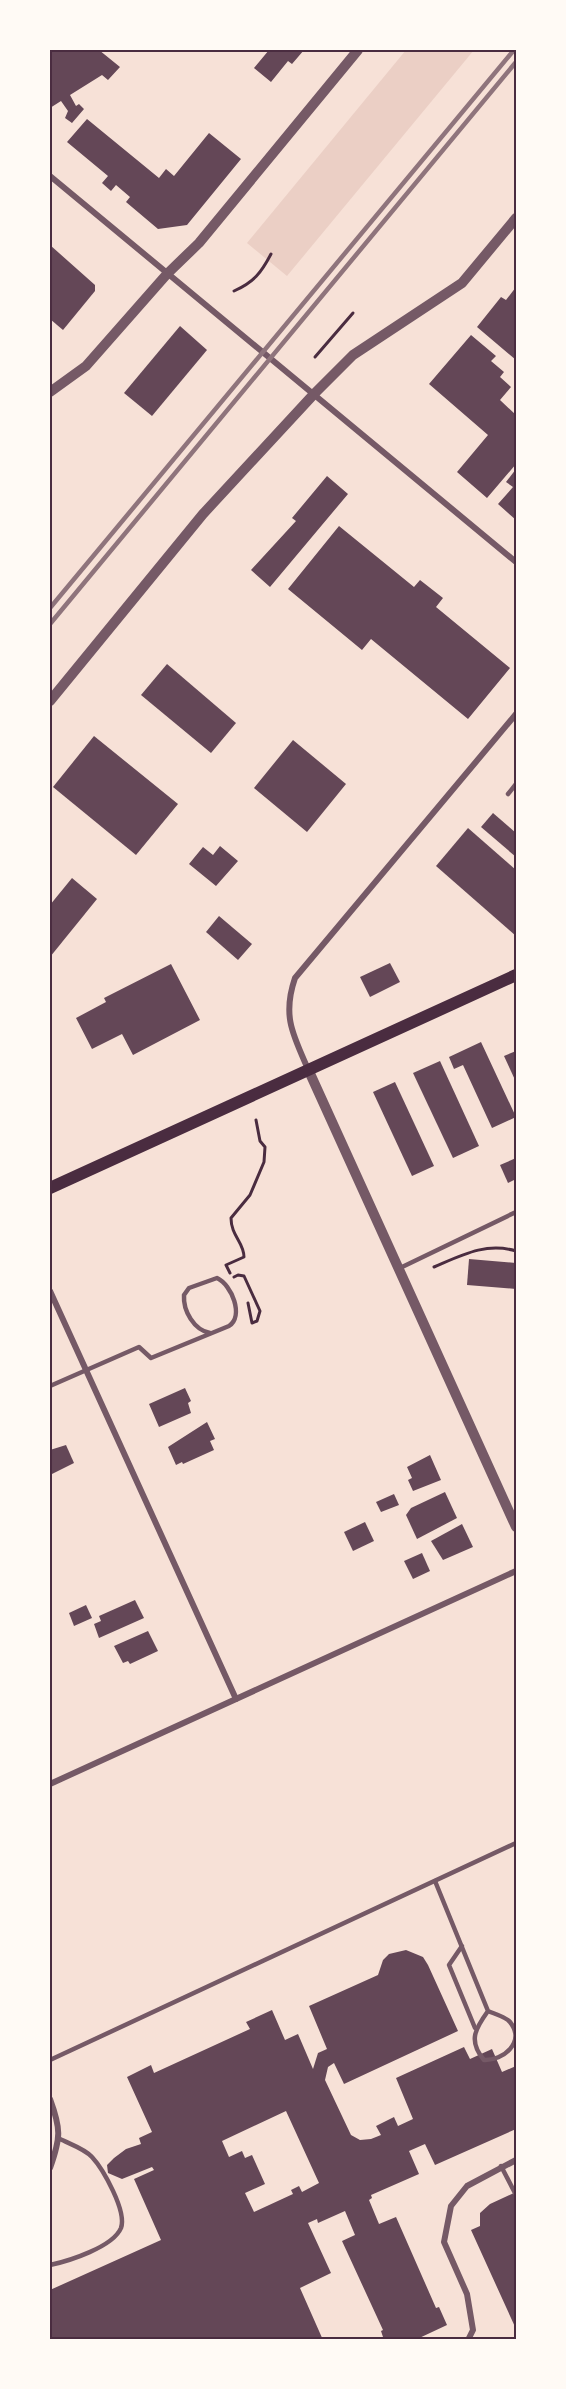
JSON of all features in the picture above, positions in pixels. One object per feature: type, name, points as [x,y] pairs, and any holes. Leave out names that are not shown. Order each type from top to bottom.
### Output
[{"type":"main road","points":[[50,1188],[516,975]]},
{"type":"street","points":[[50,392],[86,366],[167,274],[199,243],[358,50]]},
{"type":"street","points":[[50,176],[516,562]]},
{"type":"street","points":[[50,701],[203,514],[314,394],[353,355],[462,283],[516,218]]},
{"type":"street","points":[[516,714],[295,978],[289,1000],[289,1017],[308,1069],[516,1527]]},
{"type":"street","points":[[50,1291],[236,1699]]},
{"type":"street","points":[[50,1784],[516,1570]]},
{"type":"street","points":[[50,2099],[59,2123],[60,2139],[50,2168]]},
{"type":"street","points":[[468,2340],[472,2330],[467,2294],[444,2242],[451,2206],[467,2186],[501,2166],[516,2162]]},
{"type":"lane","points":[[508,794],[516,784]]},
{"type":"lane","points":[[398,1268],[516,1212]]},
{"type":"lane","points":[[50,1386],[139,1347],[151,1358],[229,1326],[237,1316],[224,1282],[217,1278],[189,1288],[184,1295],[193,1322],[202,1331],[210,1333]]},
{"type":"lane","points":[[50,2060],[516,1843]]},
{"type":"lane","points":[[435,1881],[488,2011],[510,2022],[516,2034],[513,2046],[505,2056],[494,2061],[484,2060],[476,2051],[474,2038],[476,2028],[488,2011]]},
{"type":"lane","points":[[462,1946],[449,1965],[476,2028]]},
{"type":"lane","points":[[50,2265],[65,2262],[112,2240],[122,2226],[120,2209],[105,2176],[91,2155],[60,2139]]},
{"type":"lane","points":[[501,2166],[515,2193]]},
{"type":"path","points":[[234,291],[258,277],[271,254]]},
{"type":"path","points":[[315,357],[353,313]]},
{"type":"path","points":[[239,1283],[232,1278],[226,1264],[244,1257],[244,1248],[233,1234],[231,1218],[250,1195],[266,1155],[256,1120]]},
{"type":"path","points":[[434,1267],[470,1251],[504,1247],[516,1251]]},
{"type":"path","points":[[232,1278],[238,1275],[244,1276],[260,1311],[257,1321],[252,1323],[247,1300]]},
{"type":"shaded area","points":[[406,50],[474,50],[287,276],[247,243]]},
{"type":"building","points":[[50,50],[99,50],[120,67],[108,80],[102,75],[70,95],[76,106],[79,104],[84,109],[72,123],[65,118],[68,111],[61,101],[50,108]]},
{"type":"building","points":[[269,50],[304,50],[292,64],[288,61],[271,82],[254,68]]},
{"type":"building","points":[[87,119],[159,178],[166,169],[174,176],[209,133],[241,159],[187,225],[158,229],[126,202],[130,197],[116,185],[111,191],[102,183],[108,176],[67,142]]},
{"type":"building","points":[[50,245],[95,285],[95,291],[63,330],[50,319]]},
{"type":"building","points":[[516,287],[516,360],[477,327],[501,297],[506,300]]},
{"type":"building","points":[[180,326],[207,350],[152,416],[124,393]]},
{"type":"building","points":[[471,335],[496,356],[491,361],[504,372],[500,377],[511,387],[500,400],[516,415],[516,464],[487,498],[457,472],[488,435],[429,384]]},
{"type":"building","points":[[516,469],[516,520],[498,504],[513,487],[506,482]]},
{"type":"building","points":[[327,476],[348,494],[270,587],[251,570],[296,521],[292,518]]},
{"type":"building","points":[[339,526],[414,587],[420,580],[443,598],[436,607],[510,668],[468,719],[371,639],[362,650],[288,589]]},
{"type":"building","points":[[167,664],[236,723],[211,753],[141,695]]},
{"type":"building","points":[[94,736],[178,804],[136,855],[53,787]]},
{"type":"building","points":[[293,740],[346,784],[307,832],[254,788]]},
{"type":"building","points":[[493,813],[516,833],[516,857],[481,827]]},
{"type":"building","points":[[468,828],[516,870],[516,936],[436,866]]},
{"type":"building","points":[[220,846],[238,861],[216,886],[189,864],[203,847],[213,855]]},
{"type":"building","points":[[72,878],[97,899],[50,957],[50,905]]},
{"type":"building","points":[[219,916],[252,944],[238,960],[206,932]]},
{"type":"building","points":[[390,963],[400,982],[370,997],[360,977]]},
{"type":"building","points":[[171,964],[200,1020],[133,1055],[122,1034],[92,1049],[76,1018],[106,1002],[104,998]]},
{"type":"building","points":[[481,1042],[516,1117],[492,1128],[463,1065],[454,1069],[449,1057]]},
{"type":"building","points":[[516,1051],[516,1082],[504,1056]]},
{"type":"building","points":[[440,1061],[479,1146],[453,1158],[413,1073]]},
{"type":"building","points":[[395,1082],[434,1166],[412,1176],[373,1092]]},
{"type":"building","points":[[516,1158],[516,1179],[508,1183],[500,1165]]},
{"type":"building","points":[[469,1259],[516,1263],[516,1289],[467,1285]]},
{"type":"building","points":[[185,1388],[191,1401],[188,1403],[191,1413],[159,1427],[149,1404]]},
{"type":"building","points":[[207,1422],[215,1439],[210,1441],[214,1450],[176,1465],[168,1447]]},
{"type":"building","points":[[66,1445],[74,1463],[50,1475],[50,1450]]},
{"type":"building","points":[[430,1455],[441,1480],[413,1491],[408,1480],[412,1478],[407,1467]]},
{"type":"building","points":[[445,1492],[457,1518],[417,1539],[406,1515],[411,1508]]},
{"type":"building","points":[[394,1494],[399,1505],[381,1512],[376,1502]]},
{"type":"building","points":[[365,1522],[374,1541],[353,1551],[344,1532]]},
{"type":"building","points":[[462,1524],[473,1547],[443,1560],[431,1541]]},
{"type":"building","points":[[422,1553],[430,1571],[413,1579],[404,1561]]},
{"type":"building","points":[[135,1600],[144,1618],[99,1638],[94,1624],[101,1621],[99,1616]]},
{"type":"building","points":[[86,1605],[92,1618],[74,1626],[69,1613]]},
{"type":"building","points":[[148,1631],[158,1651],[130,1664],[128,1661],[123,1663],[114,1646]]},
{"type":"building","points":[[406,1950],[423,1957],[458,2031],[344,2084],[334,2063],[328,2067],[325,2080],[351,2135],[360,2140],[371,2139],[381,2135],[376,2126],[394,2117],[398,2126],[413,2119],[396,2078],[464,2047],[470,2059],[492,2049],[502,2072],[516,2066],[516,2129],[435,2165],[425,2144],[409,2151],[419,2174],[371,2195],[372,2198],[369,2200],[379,2224],[396,2217],[436,2308],[439,2307],[447,2325],[415,2340],[384,2340],[381,2331],[383,2330],[342,2241],[355,2235],[345,2211],[318,2223],[317,2219],[308,2223],[331,2273],[300,2288],[323,2340],[50,2340],[50,2290],[161,2240],[134,2179],[154,2170],[152,2167],[122,2179],[108,2173],[107,2165],[114,2158],[126,2149],[141,2144],[139,2138],[152,2132],[127,2077],[151,2065],[154,2073],[250,2029],[246,2022],[272,2010],[285,2040],[298,2034],[313,2069],[318,2053],[327,2049],[309,2006],[378,1975],[383,1960],[389,1954]],"holes":[[[286,2111],[319,2183],[302,2192],[299,2186],[291,2190],[293,2194],[254,2212],[245,2193],[265,2184],[252,2155],[245,2158],[242,2151],[229,2157],[222,2141]]]},
{"type":"building","points":[[516,2192],[516,2329],[471,2230],[480,2226],[480,2213],[490,2204]]},
{"type":"railway","points":[[50,608],[514,50]]},
{"type":"railway","points":[[50,624],[516,62]]}]
